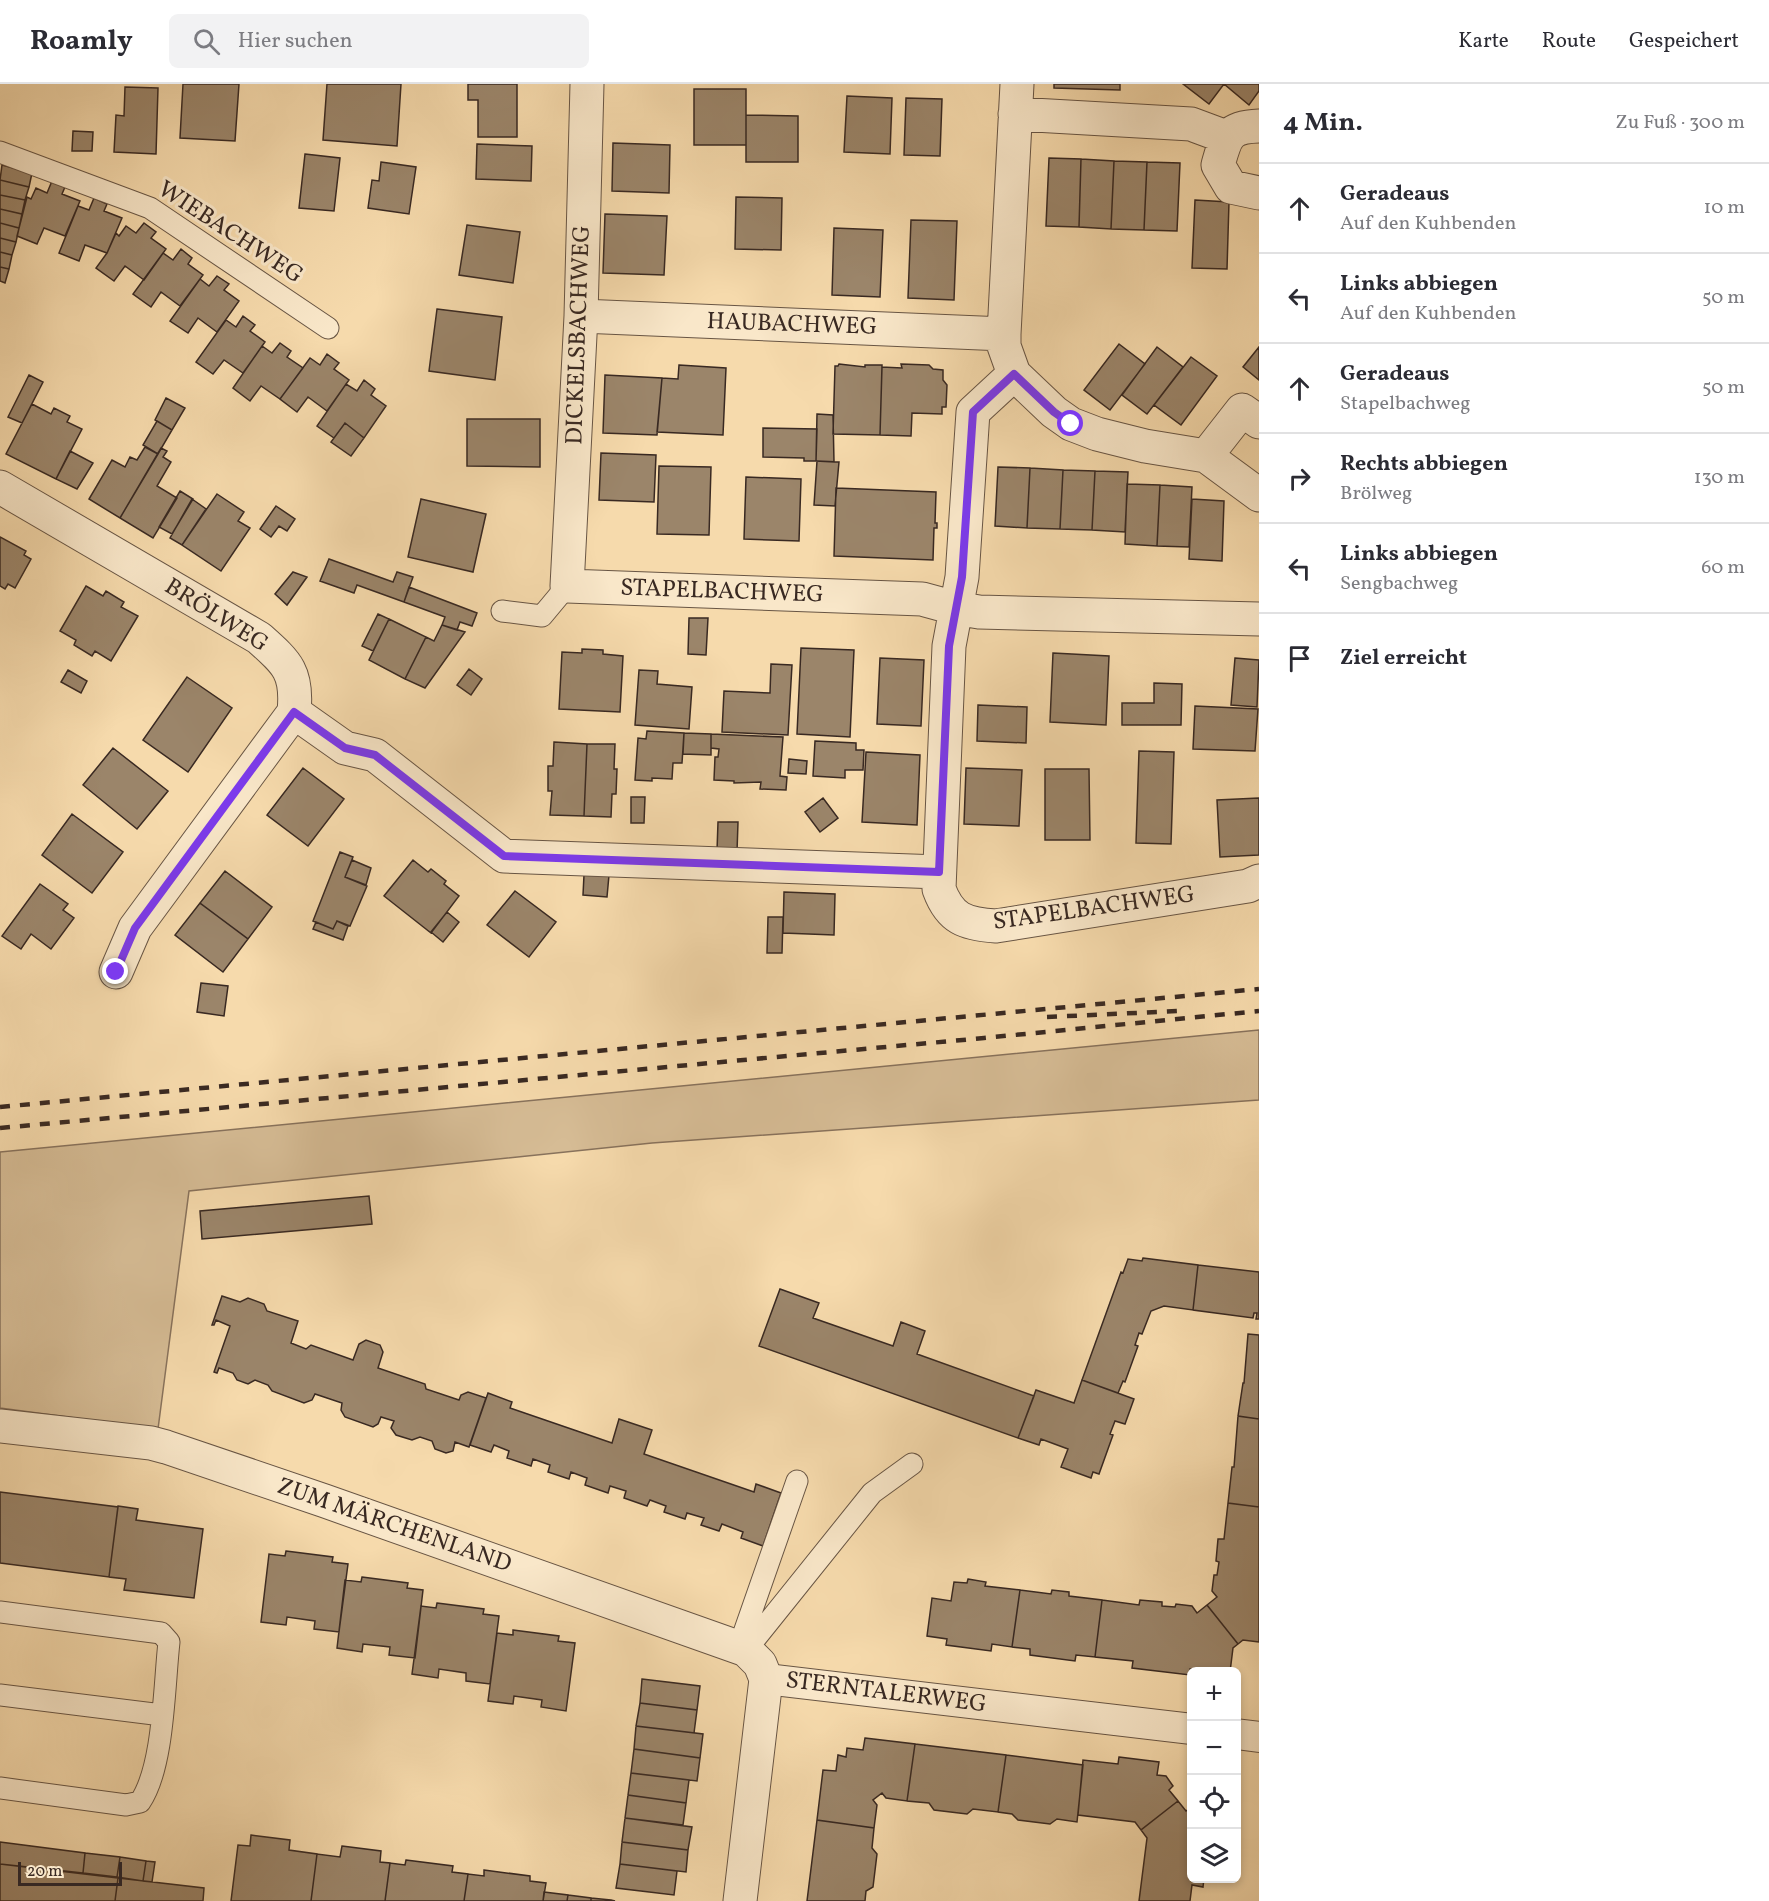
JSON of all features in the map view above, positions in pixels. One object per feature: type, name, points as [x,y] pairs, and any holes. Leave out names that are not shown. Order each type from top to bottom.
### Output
[{"type":"street","name":"DICKELSBACHWEG","points":[[567,586],[581,316],[586,84]]},
{"type":"street","points":[[1226,137],[1191,124],[1016,99],[1004,346],[1014,374],[1054,412],[1071,424],[1097,434],[1145,446],[1206,456],[1259,495]]},
{"type":"street","points":[[1259,126],[1241,126],[1226,137],[1218,165],[1231,187],[1257,195],[1259,193]]},
{"type":"street","name":"HAUBACHWEG","points":[[581,316],[1004,334]]},
{"type":"street","points":[[955,608],[962,577],[973,412],[1014,374]]},
{"type":"street","points":[[1206,456],[1242,410],[1259,422]]},
{"type":"street","name":"BRÖLWEG","points":[[0,487],[259,638],[281,658],[294,680],[296,694],[294,712]]},
{"type":"street","name":"STAPELBACHWEG","points":[[567,586],[922,599],[979,612],[1259,619]]},
{"type":"street","name":"STAPELBACHWEG","points":[[955,608],[949,646],[939,889],[944,903],[959,919],[977,925],[996,926],[1248,886],[1259,881]]},
{"type":"street","points":[[116,972],[135,928],[294,712],[345,748],[375,755],[504,856],[939,872]]},
{"type":"street","name":"ZUM MÄRCHENLAND","points":[[0,1426],[152,1443],[325,1501],[743,1649]]},
{"type":"street","points":[[743,1649],[760,1664],[766,1679]]},
{"type":"street","name":"STERNTALERWEG","points":[[740,1901],[766,1679],[1187,1729]]},
{"type":"street","points":[[1241,1735],[1259,1737]]},
{"type":"lane","name":"WIEBACHWEG","points":[[0,152],[150,208],[328,328]]},
{"type":"lane","points":[[502,611],[542,616],[567,586]]},
{"type":"lane","points":[[743,1649],[872,1493],[912,1464]]},
{"type":"lane","points":[[743,1649],[798,1480]]},
{"type":"lane","points":[[0,1612],[162,1633],[169,1642],[158,1753],[148,1790],[140,1802],[126,1805],[0,1788]]},
{"type":"lane","points":[[0,1695],[162,1715]]},
{"type":"shaded area","points":[[1259,1030],[1259,1100],[652,1143],[189,1191],[158,1429],[0,1408],[0,1152]]},
{"type":"building","points":[[183,84],[239,84],[235,141],[180,138]]},
{"type":"building","points":[[327,84],[401,84],[397,146],[323,140]]},
{"type":"building","points":[[468,84],[517,84],[517,137],[478,137],[478,100],[468,100]]},
{"type":"building","points":[[1054,84],[1120,84],[1120,90],[1054,88]]},
{"type":"building","points":[[1183,84],[1224,84],[1209,104]]},
{"type":"building","points":[[1224,84],[1259,84],[1259,91],[1249,105]]},
{"type":"building","points":[[125,87],[158,88],[156,154],[114,152],[116,115],[124,116]]},
{"type":"building","points":[[694,89],[746,89],[746,145],[694,145]]},
{"type":"building","points":[[847,96],[892,98],[890,154],[844,152]]},
{"type":"building","points":[[906,98],[942,99],[940,156],[904,155]]},
{"type":"building","points":[[746,115],[798,116],[798,162],[746,162]]},
{"type":"building","points":[[73,131],[93,132],[92,151],[72,151]]},
{"type":"building","points":[[613,143],[670,145],[669,193],[612,191]]},
{"type":"building","points":[[477,144],[532,146],[531,181],[476,179]]},
{"type":"building","points":[[305,154],[340,158],[334,211],[299,208]]},
{"type":"building","points":[[1049,158],[1081,159],[1079,227],[1046,226]]},
{"type":"building","points":[[1081,159],[1114,161],[1111,229],[1079,227]]},
{"type":"building","points":[[1114,161],[1147,162],[1144,230],[1111,229]]},
{"type":"building","points":[[381,162],[416,167],[409,214],[368,208],[372,180],[379,181]]},
{"type":"building","points":[[1147,162],[1180,163],[1177,231],[1144,230]]},
{"type":"building","points":[[2,165],[32,173],[29,187],[0,180]]},
{"type":"building","points":[[0,180],[29,187],[25,200],[0,195]]},
{"type":"building","points":[[52,181],[65,187],[62,194],[80,201],[65,236],[44,228],[37,244],[17,236],[27,197],[31,199],[36,188],[47,193]]},
{"type":"building","points":[[0,195],[25,200],[22,214],[0,209]]},
{"type":"building","points":[[736,197],[782,198],[781,250],[735,249]]},
{"type":"building","points":[[94,198],[107,204],[104,211],[122,218],[107,253],[85,245],[79,261],[59,253],[78,206],[89,210]]},
{"type":"building","points":[[1195,200],[1229,202],[1227,269],[1192,268]]},
{"type":"building","points":[[0,209],[22,214],[19,228],[0,223]]},
{"type":"building","points":[[605,214],[667,216],[664,275],[603,273]]},
{"type":"building","points":[[911,220],[957,221],[954,300],[908,298]]},
{"type":"building","points":[[0,223],[19,228],[16,242],[0,238]]},
{"type":"building","points":[[144,223],[156,232],[151,238],[166,249],[144,280],[125,266],[114,281],[96,268],[107,253],[116,233],[119,236],[126,226],[136,233]]},
{"type":"building","points":[[467,225],[520,232],[513,283],[459,275]]},
{"type":"building","points":[[834,228],[883,230],[880,297],[832,295]]},
{"type":"building","points":[[0,238],[16,242],[12,255],[0,252]]},
{"type":"building","points":[[181,249],[192,258],[188,264],[203,275],[180,306],[161,292],[151,307],[133,294],[163,253],[173,260]]},
{"type":"building","points":[[0,252],[12,255],[9,269],[0,267]]},
{"type":"building","points":[[0,267],[9,269],[5,283],[0,281]]},
{"type":"building","points":[[217,276],[229,284],[224,290],[239,301],[217,332],[198,318],[188,333],[170,321],[200,279],[209,286]]},
{"type":"building","points":[[437,309],[502,317],[495,380],[429,371]]},
{"type":"building","points":[[243,316],[255,325],[250,331],[265,342],[243,373],[224,360],[213,374],[196,362],[226,320],[236,327]]},
{"type":"building","points":[[280,343],[291,351],[287,357],[303,368],[280,399],[261,386],[250,401],[233,388],[262,346],[272,353]]},
{"type":"building","points":[[1119,344],[1145,364],[1110,410],[1084,390]]},
{"type":"building","points":[[1157,347],[1183,367],[1147,414],[1122,395]]},
{"type":"building","points":[[1259,347],[1259,380],[1243,367]]},
{"type":"building","points":[[327,354],[339,363],[334,369],[349,380],[327,411],[308,397],[297,412],[280,399],[310,358],[320,365]]},
{"type":"building","points":[[1191,357],[1217,376],[1181,425],[1154,405]]},
{"type":"building","points":[[839,364],[865,367],[865,365],[882,365],[880,435],[833,434],[835,366]]},
{"type":"building","points":[[901,364],[929,365],[933,369],[943,370],[943,380],[947,385],[946,407],[942,407],[942,414],[912,413],[911,436],[880,435],[882,367],[902,368]]},
{"type":"building","points":[[679,365],[726,368],[723,435],[657,432],[662,378],[678,379]]},
{"type":"building","points":[[29,375],[43,382],[22,423],[8,417]]},
{"type":"building","points":[[605,375],[662,378],[657,435],[603,433]]},
{"type":"building","points":[[364,380],[375,389],[371,395],[386,406],[364,438],[345,423],[334,438],[317,426],[346,384],[357,391]]},
{"type":"building","points":[[166,398],[185,408],[172,430],[155,420]]},
{"type":"building","points":[[32,404],[51,414],[54,408],[70,416],[67,422],[82,429],[56,479],[6,454]]},
{"type":"building","points":[[817,414],[833,415],[834,462],[816,461]]},
{"type":"building","points":[[467,419],[540,419],[540,467],[467,466]]},
{"type":"building","points":[[157,421],[172,430],[158,454],[143,445]]},
{"type":"building","points":[[345,423],[364,438],[351,456],[331,442]]},
{"type":"building","points":[[763,428],[817,429],[816,461],[804,461],[804,458],[763,457]]},
{"type":"building","points":[[145,447],[158,454],[120,518],[89,499],[112,460],[125,467],[130,457],[137,460]]},
{"type":"building","points":[[161,448],[167,451],[163,457],[171,462],[157,486],[177,498],[153,538],[120,518]]},
{"type":"building","points":[[70,451],[93,463],[77,489],[56,479]]},
{"type":"building","points":[[601,453],[656,455],[654,502],[599,500]]},
{"type":"building","points":[[817,461],[839,462],[835,506],[814,505]]},
{"type":"building","points":[[659,466],[711,467],[709,535],[657,534]]},
{"type":"building","points":[[998,467],[1030,468],[1027,528],[995,526]]},
{"type":"building","points":[[1030,468],[1063,470],[1060,529],[1027,528]]},
{"type":"building","points":[[1063,470],[1095,471],[1092,530],[1060,529]]},
{"type":"building","points":[[1095,471],[1128,472],[1125,532],[1092,530]]},
{"type":"building","points":[[746,477],[801,479],[799,541],[744,539]]},
{"type":"building","points":[[1127,484],[1160,485],[1157,546],[1125,544]]},
{"type":"building","points":[[1160,485],[1192,487],[1189,547],[1157,546]]},
{"type":"building","points":[[836,488],[936,492],[935,523],[937,523],[937,528],[934,528],[933,560],[834,556]]},
{"type":"building","points":[[180,491],[193,499],[172,534],[159,527]]},
{"type":"building","points":[[217,494],[244,512],[238,521],[250,528],[221,571],[182,545]]},
{"type":"building","points":[[192,499],[206,509],[182,545],[170,538]]},
{"type":"building","points":[[421,499],[486,514],[473,572],[408,557]]},
{"type":"building","points":[[1192,499],[1224,501],[1222,561],[1189,559]]},
{"type":"building","points":[[276,506],[295,519],[287,531],[279,526],[271,537],[260,529]]},
{"type":"building","points":[[0,537],[26,551],[24,555],[31,559],[15,588],[8,584],[5,589],[0,586]]},
{"type":"building","points":[[329,559],[393,582],[397,572],[413,577],[404,602],[357,585],[354,593],[320,581]]},
{"type":"building","points":[[293,572],[307,577],[287,605],[275,594]]},
{"type":"building","points":[[86,586],[103,596],[106,591],[124,602],[121,607],[138,616],[111,661],[95,651],[92,656],[74,645],[76,640],[60,631]]},
{"type":"building","points":[[409,587],[477,613],[472,626],[460,622],[457,630],[442,625],[445,617],[404,602]]},
{"type":"building","points":[[378,614],[389,619],[373,651],[362,646]]},
{"type":"building","points":[[689,618],[708,618],[706,655],[688,654]]},
{"type":"building","points":[[389,619],[426,637],[405,679],[369,660]]},
{"type":"building","points":[[442,625],[465,632],[425,688],[405,679],[426,637],[434,641]]},
{"type":"building","points":[[801,648],[854,650],[850,737],[797,734]]},
{"type":"building","points":[[582,649],[603,650],[603,654],[623,656],[620,712],[559,709],[562,652],[582,653]]},
{"type":"building","points":[[1053,653],[1109,656],[1106,725],[1050,722]]},
{"type":"building","points":[[880,658],[924,660],[921,726],[877,724]]},
{"type":"building","points":[[1235,658],[1259,660],[1257,707],[1231,705]]},
{"type":"building","points":[[771,664],[792,665],[788,735],[722,732],[724,691],[770,693]]},
{"type":"building","points":[[469,669],[482,679],[471,695],[457,685]]},
{"type":"building","points":[[68,670],[87,681],[81,693],[61,682]]},
{"type":"building","points":[[639,670],[658,671],[657,684],[692,687],[689,729],[635,725]]},
{"type":"building","points":[[187,677],[232,708],[188,772],[143,740]]},
{"type":"building","points":[[1154,683],[1182,684],[1181,725],[1122,725],[1122,703],[1154,703]]},
{"type":"building","points":[[978,705],[1027,707],[1026,743],[977,741]]},
{"type":"building","points":[[1195,706],[1258,709],[1255,751],[1193,749]]},
{"type":"building","points":[[647,731],[684,733],[682,763],[673,763],[672,779],[635,780],[638,738],[646,739]]},
{"type":"building","points":[[684,733],[711,734],[711,755],[683,754]]},
{"type":"building","points":[[711,734],[783,737],[780,776],[787,777],[786,790],[760,789],[761,782],[734,783],[734,781],[714,780],[715,757],[718,757],[719,749],[711,748]]},
{"type":"building","points":[[815,741],[856,743],[856,750],[864,750],[863,770],[845,770],[845,778],[813,776]]},
{"type":"building","points":[[554,742],[587,744],[584,816],[550,815],[552,791],[548,791],[548,766],[553,766]]},
{"type":"building","points":[[587,744],[615,744],[616,794],[612,794],[611,817],[584,816]]},
{"type":"building","points":[[113,748],[168,791],[137,829],[83,785]]},
{"type":"building","points":[[1139,751],[1174,752],[1171,844],[1136,843]]},
{"type":"building","points":[[866,752],[920,755],[917,825],[862,822]]},
{"type":"building","points":[[789,759],[807,761],[806,774],[788,773]]},
{"type":"building","points":[[303,768],[344,799],[308,846],[267,815]]},
{"type":"building","points":[[966,768],[1022,770],[1019,826],[964,824]]},
{"type":"building","points":[[1045,769],[1089,769],[1090,840],[1045,840]]},
{"type":"building","points":[[631,797],[645,797],[644,823],[631,823]]},
{"type":"building","points":[[823,798],[838,818],[820,832],[805,812]]},
{"type":"building","points":[[1259,798],[1259,855],[1220,857],[1217,800]]},
{"type":"building","points":[[72,814],[123,852],[92,893],[42,855]]},
{"type":"building","points":[[718,822],[738,822],[737,852],[717,851]]},
{"type":"building","points":[[340,852],[353,857],[345,877],[367,886],[350,926],[337,921],[333,929],[313,921]]},
{"type":"building","points":[[352,860],[371,868],[366,885],[345,877]]},
{"type":"building","points":[[413,860],[428,872],[431,869],[459,896],[431,933],[384,896]]},
{"type":"building","points":[[225,871],[272,907],[248,939],[200,903]]},
{"type":"building","points":[[584,875],[609,875],[607,897],[583,895]]},
{"type":"building","points":[[40,884],[68,904],[63,910],[74,918],[51,949],[31,934],[21,949],[2,936]]},
{"type":"building","points":[[515,891],[556,922],[529,957],[487,925]]},
{"type":"building","points":[[784,892],[835,894],[834,935],[783,933]]},
{"type":"building","points":[[200,903],[248,939],[223,972],[175,935]]},
{"type":"building","points":[[447,912],[459,922],[443,942],[431,932]]},
{"type":"building","points":[[768,917],[783,917],[782,953],[767,953]]},
{"type":"building","points":[[337,921],[348,926],[343,940],[313,929],[316,922],[333,929]]},
{"type":"building","points":[[201,983],[228,986],[224,1016],[197,1012]]},
{"type":"building","points":[[369,1196],[372,1224],[202,1239],[200,1211]]},
{"type":"building","points":[[1143,1258],[1198,1265],[1193,1310],[1164,1306],[1151,1311],[1142,1334],[1139,1333],[1135,1345],[1138,1346],[1125,1382],[1123,1381],[1118,1393],[1082,1380],[1121,1272],[1123,1273],[1128,1259],[1142,1261]]},
{"type":"building","points":[[1198,1265],[1259,1272],[1259,1319],[1256,1319],[1257,1313],[1254,1313],[1253,1318],[1193,1310]]},
{"type":"building","points":[[780,1289],[819,1303],[813,1318],[893,1346],[901,1322],[925,1331],[917,1354],[1034,1396],[1018,1438],[759,1346]]},
{"type":"building","points":[[222,1296],[240,1302],[248,1298],[264,1304],[267,1311],[298,1321],[291,1343],[306,1349],[311,1345],[353,1360],[359,1344],[366,1340],[380,1345],[383,1352],[378,1368],[425,1384],[426,1389],[459,1400],[461,1395],[468,1392],[486,1398],[469,1447],[455,1442],[453,1451],[446,1453],[435,1449],[432,1441],[420,1437],[412,1440],[396,1435],[391,1428],[394,1421],[381,1417],[378,1424],[373,1427],[345,1417],[341,1410],[342,1403],[315,1394],[312,1400],[304,1403],[272,1391],[268,1385],[255,1380],[248,1384],[237,1380],[233,1373],[219,1368],[217,1373],[214,1372],[230,1326],[216,1320],[212,1325]]},
{"type":"building","points":[[1248,1334],[1259,1335],[1259,1419],[1238,1416],[1244,1383]]},
{"type":"building","points":[[1082,1380],[1134,1399],[1125,1424],[1115,1421],[1110,1434],[1113,1435],[1099,1474],[1093,1472],[1091,1478],[1061,1467],[1068,1449],[1041,1439],[1039,1445],[1018,1438],[1036,1390],[1074,1403]]},
{"type":"building","points":[[488,1393],[512,1402],[510,1408],[612,1443],[619,1419],[652,1430],[644,1454],[754,1492],[756,1484],[781,1493],[763,1546],[741,1538],[743,1532],[722,1524],[719,1531],[701,1525],[704,1518],[687,1513],[685,1519],[664,1512],[666,1506],[650,1500],[647,1506],[624,1498],[626,1491],[610,1486],[608,1493],[585,1485],[587,1478],[571,1472],[569,1479],[548,1472],[550,1465],[533,1459],[531,1466],[507,1458],[509,1451],[494,1445],[491,1452],[470,1445]]},
{"type":"building","points":[[1238,1416],[1259,1419],[1259,1507],[1228,1503],[1232,1467],[1234,1467]]},
{"type":"building","points":[[0,1492],[118,1507],[109,1577],[0,1563]]},
{"type":"building","points":[[1228,1503],[1259,1507],[1259,1642],[1243,1640],[1238,1644],[1207,1605],[1217,1597],[1212,1591],[1214,1575],[1217,1575],[1219,1562],[1216,1561],[1218,1539],[1224,1539]]},
{"type":"building","points":[[118,1506],[138,1509],[136,1520],[203,1529],[194,1598],[124,1590],[126,1579],[109,1577]]},
{"type":"building","points":[[286,1551],[333,1557],[332,1562],[348,1564],[339,1632],[314,1629],[315,1621],[287,1617],[286,1625],[261,1622],[269,1554],[285,1556]]},
{"type":"building","points":[[362,1577],[408,1583],[407,1588],[423,1590],[415,1658],[389,1655],[390,1647],[363,1644],[362,1652],[337,1648],[345,1580],[361,1582]]},
{"type":"building","points":[[968,1579],[986,1582],[985,1586],[1020,1590],[1012,1647],[992,1644],[991,1651],[946,1645],[947,1639],[927,1636],[932,1598],[951,1601],[954,1582],[967,1583]]},
{"type":"building","points":[[1020,1590],[1051,1594],[1052,1590],[1069,1592],[1069,1596],[1102,1600],[1095,1657],[1076,1655],[1075,1661],[1030,1655],[1030,1649],[1012,1647]]},
{"type":"building","points":[[1102,1600],[1139,1605],[1140,1600],[1162,1602],[1162,1606],[1175,1607],[1176,1604],[1192,1606],[1197,1613],[1207,1605],[1238,1644],[1233,1648],[1231,1667],[1187,1667],[1187,1675],[1132,1668],[1133,1661],[1095,1657]]},
{"type":"building","points":[[437,1603],[484,1609],[483,1614],[499,1616],[490,1684],[466,1681],[466,1673],[439,1669],[438,1678],[412,1674],[421,1606],[436,1608]]},
{"type":"building","points":[[513,1630],[559,1636],[558,1641],[575,1643],[566,1711],[541,1707],[542,1700],[514,1696],[513,1704],[488,1701],[497,1633],[513,1635]]},
{"type":"building","points":[[642,1679],[700,1686],[697,1710],[640,1703]]},
{"type":"building","points":[[640,1703],[697,1710],[694,1733],[636,1726]]},
{"type":"building","points":[[636,1726],[703,1734],[700,1758],[634,1749]]},
{"type":"building","points":[[865,1738],[915,1744],[907,1801],[886,1798],[882,1793],[873,1800],[877,1805],[874,1828],[817,1820],[823,1770],[836,1771],[838,1755],[846,1757],[847,1748],[863,1750]]},
{"type":"building","points":[[915,1744],[1006,1755],[998,1812],[973,1809],[967,1814],[934,1810],[929,1803],[907,1801]]},
{"type":"building","points":[[634,1749],[700,1758],[697,1781],[631,1773]]},
{"type":"building","points":[[1006,1755],[1083,1765],[1077,1822],[1057,1819],[1050,1824],[1018,1820],[1012,1814],[998,1812]]},
{"type":"building","points":[[1119,1757],[1159,1762],[1157,1775],[1166,1776],[1173,1786],[1169,1790],[1178,1801],[1141,1830],[1135,1822],[1078,1815],[1083,1760],[1118,1764]]},
{"type":"building","points":[[631,1773],[689,1780],[686,1803],[628,1795]]},
{"type":"building","points":[[628,1795],[686,1803],[683,1825],[625,1818]]},
{"type":"building","points":[[1178,1801],[1187,1810],[1187,1883],[1203,1883],[1203,1887],[1192,1885],[1190,1901],[1139,1901],[1147,1838],[1141,1830]]},
{"type":"building","points":[[625,1818],[692,1827],[688,1850],[622,1842]]},
{"type":"building","points":[[817,1820],[874,1828],[872,1848],[877,1854],[873,1887],[866,1891],[865,1901],[807,1901]]},
{"type":"building","points":[[251,1835],[290,1840],[289,1850],[317,1854],[311,1901],[231,1901],[238,1845],[250,1846]]},
{"type":"building","points":[[0,1842],[85,1853],[83,1873],[0,1864]]},
{"type":"building","points":[[622,1842],[688,1850],[686,1872],[620,1864]]},
{"type":"building","points":[[342,1846],[381,1851],[380,1862],[390,1863],[385,1901],[311,1901],[317,1854],[340,1857]]},
{"type":"building","points":[[85,1853],[120,1857],[117,1877],[83,1873]]},
{"type":"building","points":[[120,1857],[146,1861],[143,1881],[117,1877]]},
{"type":"building","points":[[406,1860],[453,1866],[452,1872],[468,1874],[464,1901],[385,1901],[390,1863],[405,1865]]},
{"type":"building","points":[[146,1861],[155,1862],[152,1882],[143,1881]]},
{"type":"building","points":[[0,1864],[118,1878],[115,1901],[0,1901]]},
{"type":"building","points":[[620,1864],[677,1871],[674,1895],[616,1888]]},
{"type":"building","points":[[484,1870],[530,1876],[530,1881],[546,1883],[543,1901],[464,1901],[468,1874],[484,1876]]},
{"type":"building","points":[[118,1878],[204,1888],[203,1901],[115,1901]]},
{"type":"building","points":[[544,1892],[568,1895],[567,1901],[543,1901]]},
{"type":"building","points":[[568,1895],[591,1898],[591,1901],[567,1901]]},
{"type":"building","points":[[591,1898],[611,1900],[615,1901],[591,1901]]},
{"type":"railway","points":[[0,1107],[1259,989]]},
{"type":"railway","points":[[1047,1017],[1179,1011]]},
{"type":"railway","points":[[0,1128],[1259,1011]]},
{"type":"route","points":[[116,972],[135,928],[294,712],[345,748],[375,755],[504,856],[939,872],[949,646],[962,577],[973,412],[1014,374],[1054,412],[1071,424]]}]
